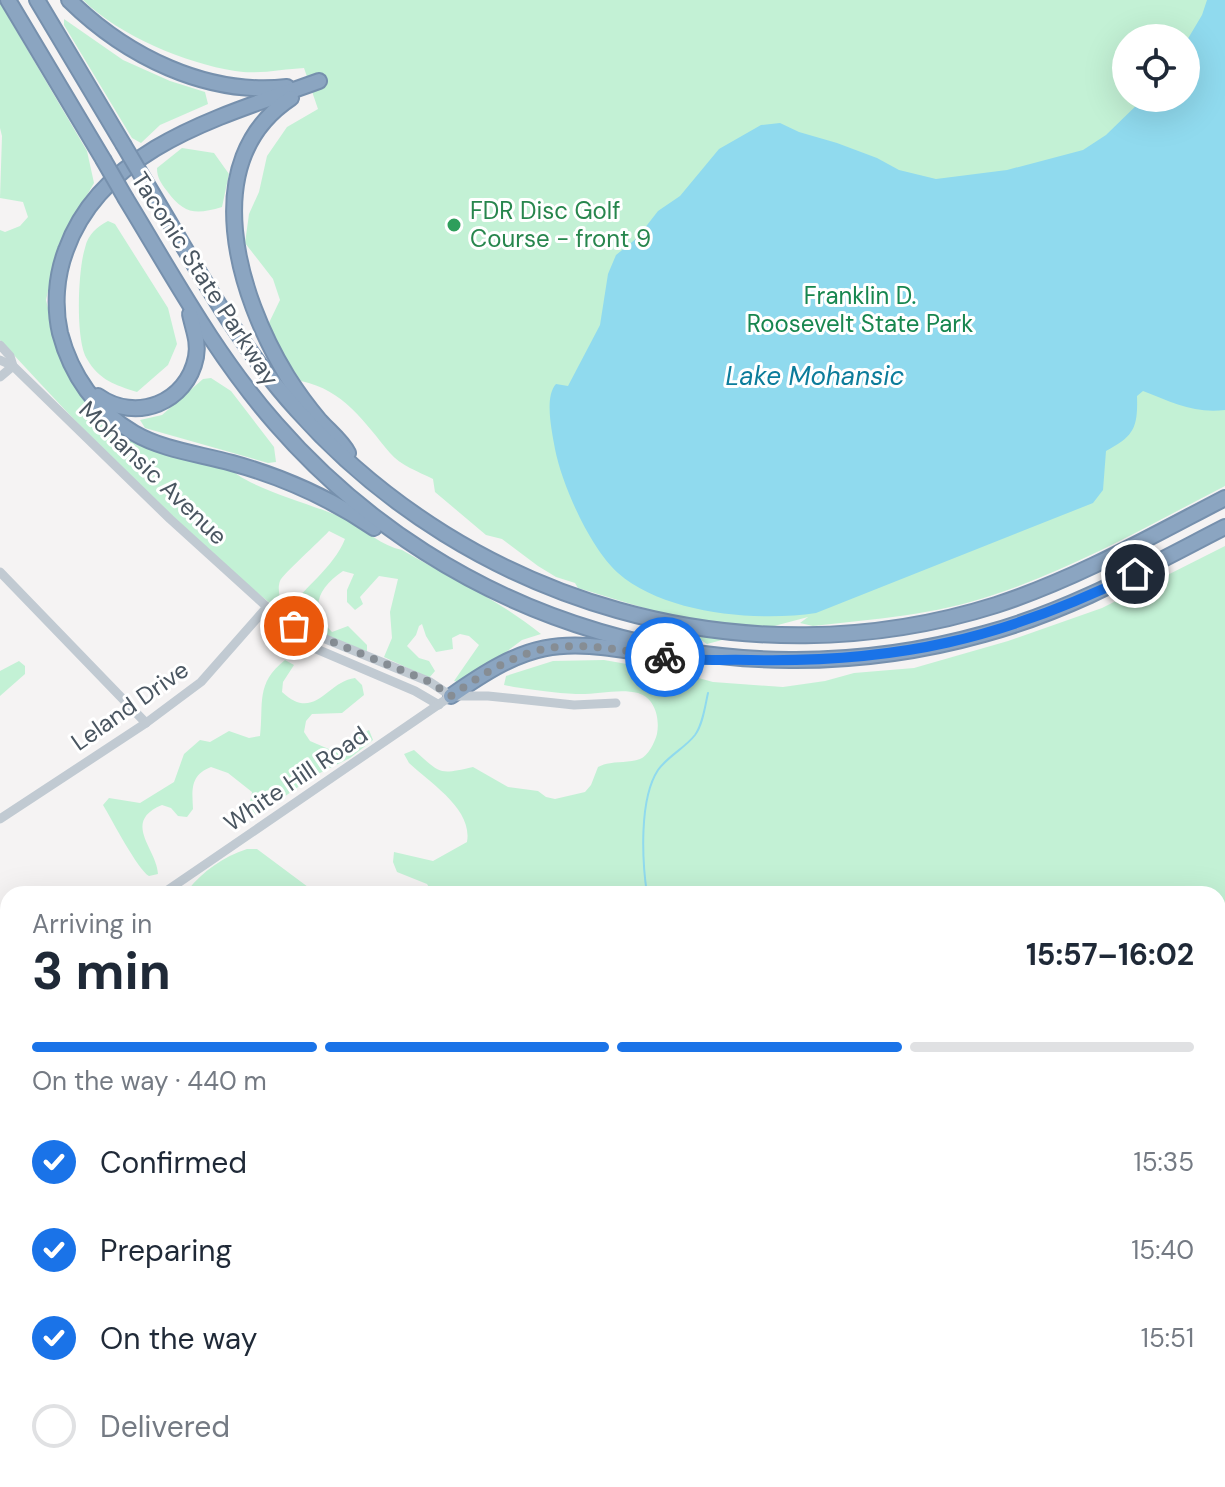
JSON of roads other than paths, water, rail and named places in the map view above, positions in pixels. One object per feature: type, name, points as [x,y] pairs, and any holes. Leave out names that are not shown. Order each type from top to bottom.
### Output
[{"type":"highway","name":"Taconic State Parkway","points":[[8,0],[126,199],[242,382],[294,445],[353,500],[395,533],[493,590],[589,629],[667,649],[747,660],[827,661],[880,656],[986,634],[1085,598],[1225,527]]},
{"type":"highway","name":"Taconic State Parkway","points":[[37,0],[218,302],[254,357],[295,409],[392,499],[435,529],[529,580],[628,614],[693,628],[759,635],[812,636],[866,632],[932,621],[996,605],[1096,565],[1225,498]]},
{"type":"highway","points":[[69,0],[96,24],[133,49],[199,79],[236,88],[262,89],[319,81]]},
{"type":"highway","points":[[319,81],[166,142],[130,166],[90,206],[67,245],[57,292],[59,329],[67,355],[89,396],[104,411],[140,436],[301,486],[339,505],[400,546],[427,552]]},
{"type":"highway","points":[[319,81],[274,110],[251,140],[238,180],[236,243],[247,293],[272,349],[305,402],[348,450],[352,465]]},
{"type":"highway","points":[[78,377],[98,396],[121,408],[145,408],[170,398],[188,378],[196,356],[196,334],[188,300]]},
{"type":"highway","points":[[451,696],[506,660],[533,650],[561,645],[605,647],[693,661],[747,660]]},
{"type":"street","name":"Mohansic Avenue","points":[[0,345],[10,356],[13,366]]},
{"type":"street","name":"Mohansic Avenue","points":[[0,360],[13,366],[137,488],[267,607],[305,631],[430,682],[451,696],[488,696],[574,705],[616,703]]},
{"type":"street","points":[[0,377],[13,366]]},
{"type":"street","points":[[0,572],[146,723]]},
{"type":"street","name":"Mohansic Avenue","points":[[267,607],[266,620],[289,636],[415,691],[439,705]]},
{"type":"street","name":"Leland Drive","points":[[0,819],[146,723],[201,682],[267,607]]},
{"type":"street","name":"White Hill Road","points":[[174,886],[451,696]]},
{"type":"water","name":"Lake Mohansic","points":[[1207,0],[1225,0],[1225,410],[1193,409],[1143,391],[1137,396],[1137,416],[1132,430],[1123,441],[1106,451],[1103,490],[1093,503],[816,613],[767,616],[712,612],[660,598],[618,573],[597,548],[564,480],[552,434],[550,397],[556,384],[568,386],[600,325],[608,274],[616,255],[637,238],[658,211],[680,196],[719,149],[761,125],[780,123],[877,158],[899,170],[936,179],[1007,170],[1083,150],[1106,135],[1130,112],[1200,112],[1200,24],[1197,24]]},
{"type":"waterway","points":[[646,886],[644,830],[652,782],[662,765],[698,731],[708,693]]},
{"type":"place","name":"FDR Disc Golf Course - front 9","points":[[454,225]]},
{"type":"park label","name":"Franklin D. Roosevelt State Park","points":[[860,310]]}]
